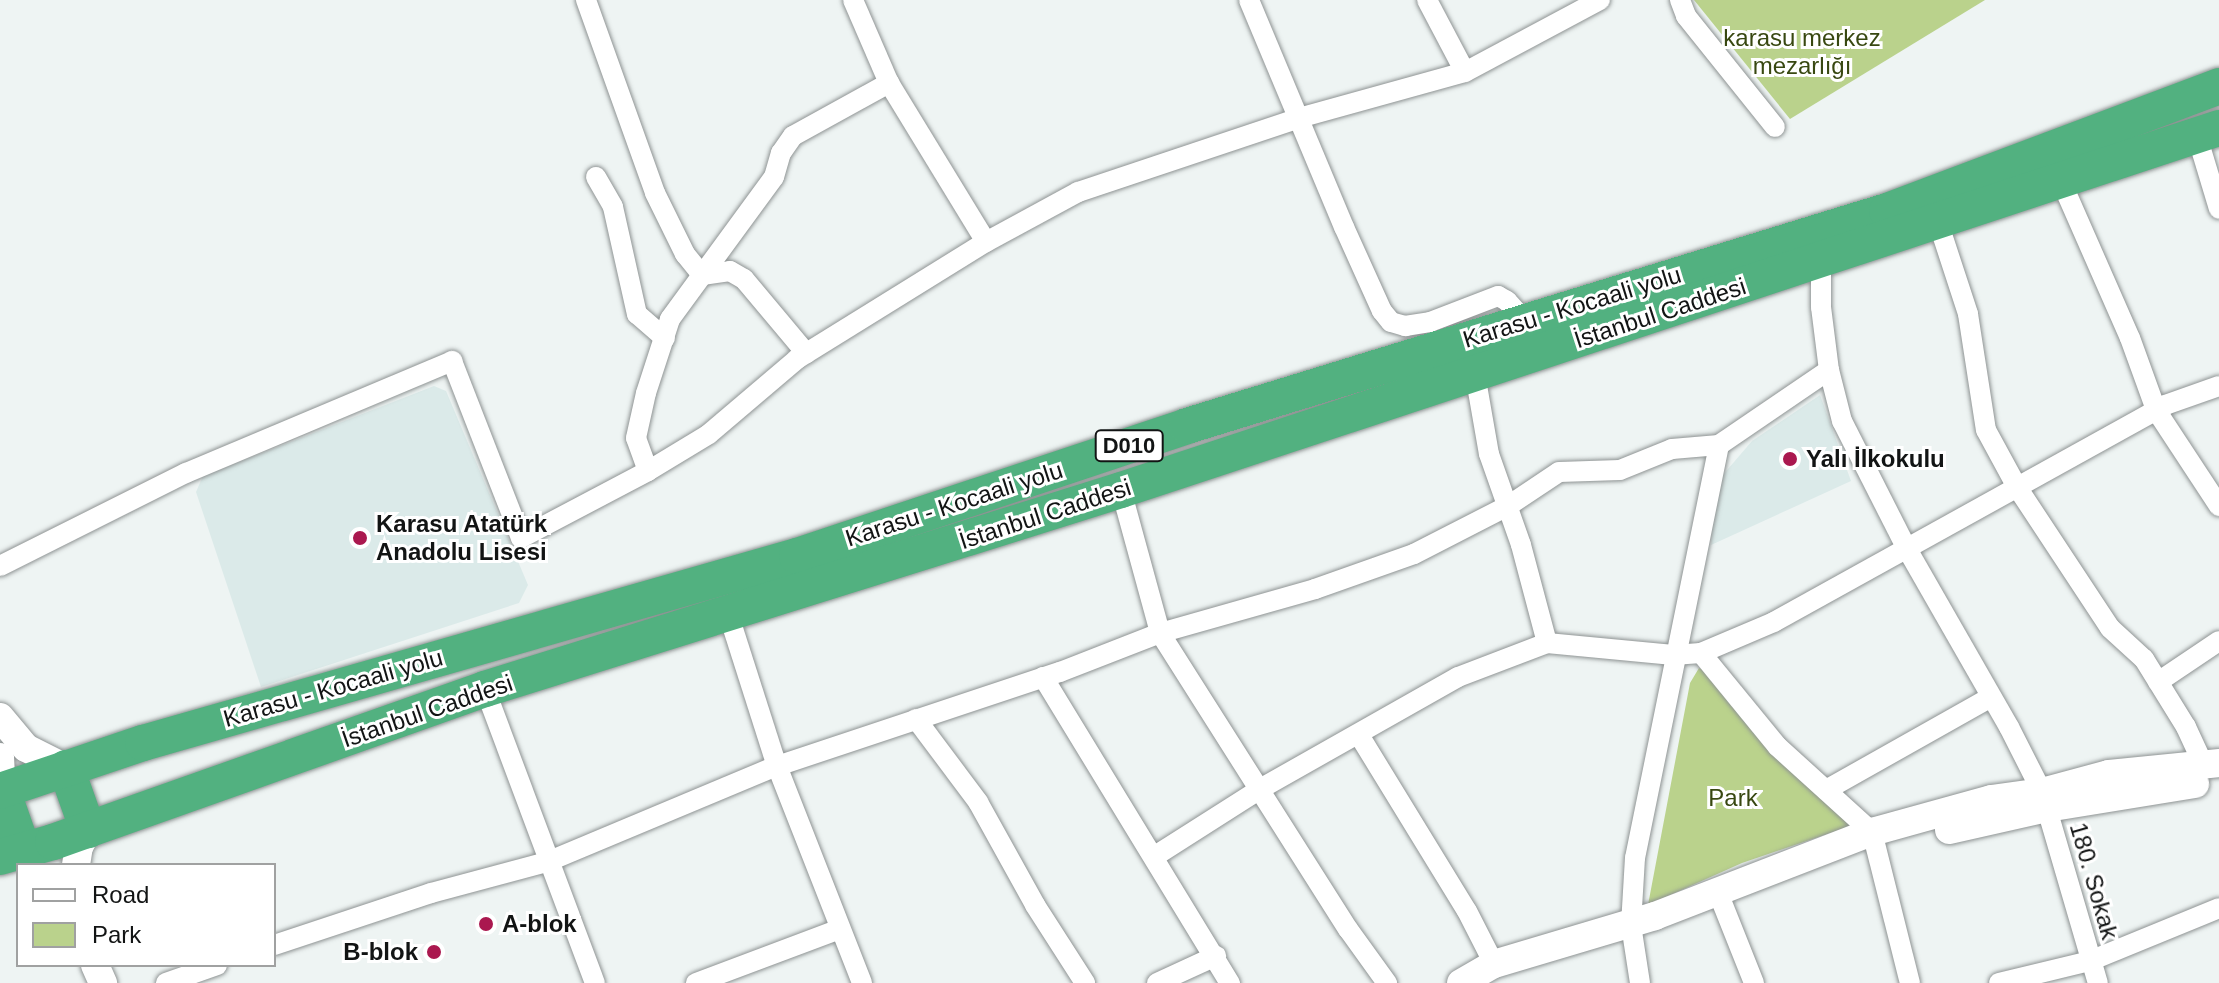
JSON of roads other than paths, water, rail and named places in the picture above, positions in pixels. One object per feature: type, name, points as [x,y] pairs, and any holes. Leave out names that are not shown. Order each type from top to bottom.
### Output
[{"type":"highway","name":"Karasu - Kocaali yolu","points":[[1,779],[66,768],[157,738],[797,556],[1187,426],[1887,211],[2219,86]]},
{"type":"highway","name":"İstanbul Caddesi","points":[[40,856],[88,830],[485,689],[729,616],[1121,490],[2208,132]]},
{"type":"highway","points":[[66,768],[88,830]]},
{"type":"highway","points":[[1,779],[40,856]]},
{"type":"main road","points":[[0,717],[26,748],[66,768]]},
{"type":"main road","points":[[1461,983],[1632,932],[1991,799],[2044,800],[2109,774],[2214,770]]},
{"type":"street","points":[[586,0],[655,193],[685,254],[702,275]]},
{"type":"street","points":[[853,0],[889,83],[986,242]]},
{"type":"street","points":[[1249,0],[1382,311],[1391,322],[1405,326],[1430,322],[1498,296],[1507,301],[1525,321]]},
{"type":"street","points":[[1427,0],[1465,72]]},
{"type":"street","points":[[0,566],[186,473],[452,361],[521,538],[648,471],[709,434],[806,353],[986,242],[1078,192],[1299,118],[1465,72],[1575,5],[1600,0]]},
{"type":"street","points":[[1680,0],[1686,16],[1775,127]]},
{"type":"street","points":[[648,471],[636,438],[646,393],[670,319],[774,177],[781,153],[793,136],[889,83]]},
{"type":"street","points":[[2208,132],[2219,209]]},
{"type":"street","points":[[596,177],[613,207],[637,314],[665,338]]},
{"type":"street","points":[[2061,181],[2130,338],[2156,410],[2219,506]]},
{"type":"street","points":[[1938,222],[1968,314],[1986,430],[2017,487],[2110,628],[2144,659],[2214,770]]},
{"type":"street","name":"180. Sokak","points":[[1821,260],[1821,307],[1829,370],[1842,421],[1907,549],[1991,697],[2044,800],[2098,983]]},
{"type":"street","points":[[702,275],[730,271],[744,279],[806,353]]},
{"type":"street","points":[[276,944],[431,893],[547,862],[777,766],[1043,677],[1160,633],[1315,589],[1400,559],[1508,506],[1559,472],[1620,470],[1672,449],[1719,445],[1829,370]]},
{"type":"street","points":[[1475,374],[1489,454],[1508,506],[1547,643]]},
{"type":"street","points":[[1155,856],[1260,789],[1458,677],[1547,643],[1673,655],[1701,653],[1774,622],[2156,410],[2219,386]]},
{"type":"street","points":[[1640,983],[1632,932],[1635,858],[1673,655],[1690,592],[1719,445]]},
{"type":"street","points":[[1121,490],[1160,633],[1348,929],[1387,983]]},
{"type":"street","points":[[729,616],[777,766],[862,983]]},
{"type":"street","points":[[2158,682],[2219,641]]},
{"type":"street","points":[[1701,653],[1777,746],[1826,790],[1874,840],[1910,983]]},
{"type":"street","points":[[1043,677],[1230,983]]},
{"type":"street","points":[[485,689],[547,862],[595,983]]},
{"type":"street","points":[[1826,790],[1991,697]]},
{"type":"street","points":[[916,719],[978,802],[1035,905],[1085,983]]},
{"type":"street","points":[[1359,735],[1467,911],[1492,974]]},
{"type":"street","points":[[1720,898],[1754,983]]},
{"type":"street","points":[[1999,983],[2090,961],[2219,908]]},
{"type":"street","points":[[703,982],[840,929]]},
{"type":"street","points":[[1157,983],[1216,956]]},
{"type":"street","points":[[166,983],[211,967]]},
{"type":"place","name":"Yalı İlkokulu","points":[[1790,459]]},
{"type":"place","name":"Karasu Atatürk Anadolu Lisesi","points":[[360,538]]},
{"type":"place","name":"A-blok","points":[[486,924]]},
{"type":"place","name":"B-blok","points":[[434,952]]},
{"type":"park label","name":"karasu merkez mezarlığı","points":[[1802,52]]},
{"type":"park label","name":"Park","points":[[1733,798]]}]
